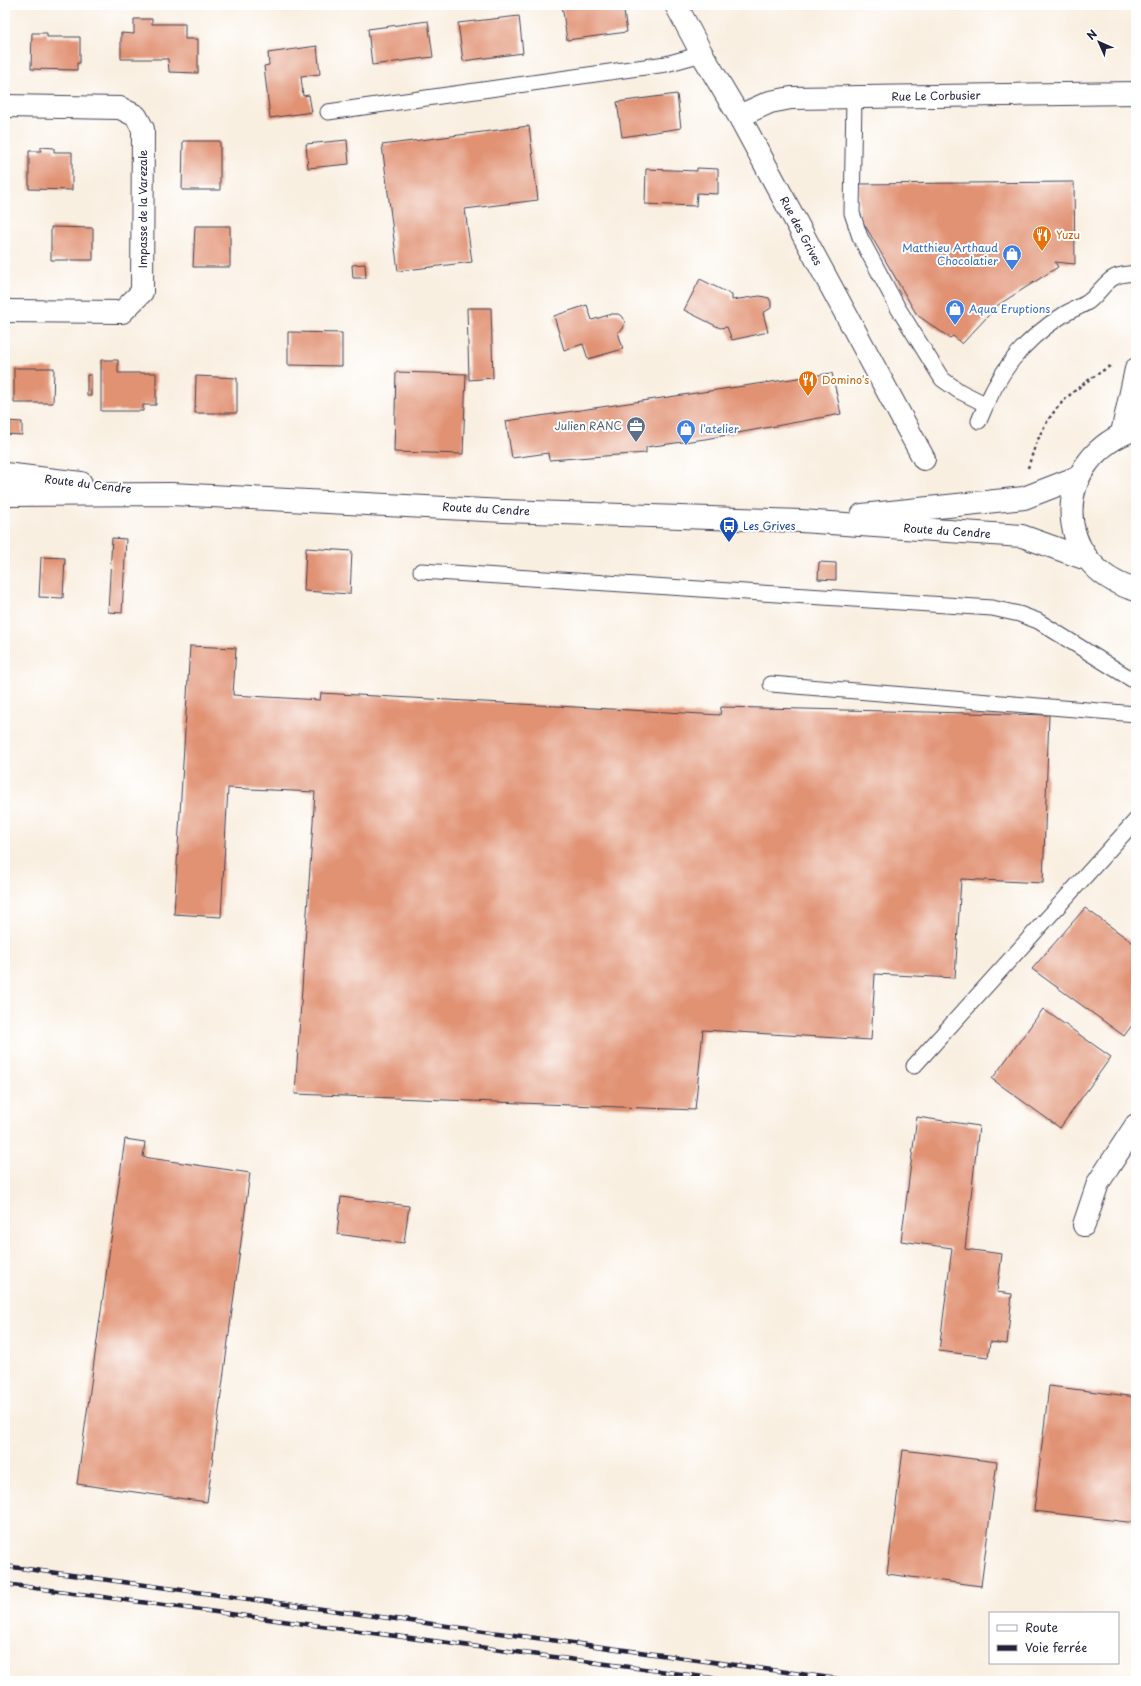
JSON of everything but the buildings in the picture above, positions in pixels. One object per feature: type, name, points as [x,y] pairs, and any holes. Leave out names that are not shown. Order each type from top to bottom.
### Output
[{"type":"main road","name":"Rue des Grives","points":[[676,5],[702,54],[739,116],[924,459]]},
{"type":"main road","name":"Rue Le Corbusier","points":[[739,116],[770,102],[791,98],[1136,93]]},
{"type":"main road","name":"Impasse de la Varezale","points":[[5,106],[120,108],[136,116],[143,129],[142,292],[122,312],[5,311]]},
{"type":"main road","points":[[1136,369],[1129,431],[1108,441],[1096,451],[1086,463],[1078,477],[1074,491],[1072,520],[1079,541],[1089,560],[1112,580],[1136,590]]},
{"type":"main road","name":"Route du Cendre","points":[[5,474],[171,494]]},
{"type":"main road","name":"Route du Cendre","points":[[801,522],[1024,498],[1078,477]]},
{"type":"main road","name":"Route du Cendre","points":[[5,495],[171,494],[504,511],[801,522],[1022,536],[1089,560]]},
{"type":"main road","points":[[1084,1225],[1098,1182],[1136,1124]]},
{"type":"lane","points":[[328,112],[666,64],[702,54]]},
{"type":"lane","points":[[854,97],[852,213],[860,237],[898,308],[942,379],[959,392],[985,404]]},
{"type":"lane","points":[[979,421],[985,404],[1002,372],[1017,353],[1037,334],[1064,314],[1087,302],[1111,280],[1120,275],[1136,272]]},
{"type":"lane","points":[[421,571],[992,608],[1019,614],[1038,621],[1136,682]]},
{"type":"lane","points":[[770,684],[1136,714]]},
{"type":"lane","points":[[914,1066],[1136,820]]},
{"type":"path","points":[[1024,498],[1017,476],[1028,470],[1036,441],[1044,426],[1068,395],[1087,380],[1111,365]]},
{"type":"railway","points":[[5,1566],[853,1681]]},
{"type":"railway","points":[[5,1584],[734,1681]]},
{"type":"place","name":"Yuzu","points":[[1042,252]]},
{"type":"place","name":"Matthieu Arthaud Chocolatier","points":[[1012,271]]},
{"type":"place","name":"Aqua Eruptions","points":[[955,326]]},
{"type":"place","name":"Domino's","points":[[808,397]]},
{"type":"place","name":"Julien RANC","points":[[636,443]]},
{"type":"place","name":"l'atelier","points":[[686,446]]},
{"type":"place","name":"Les Grives","points":[[729,543]]}]
